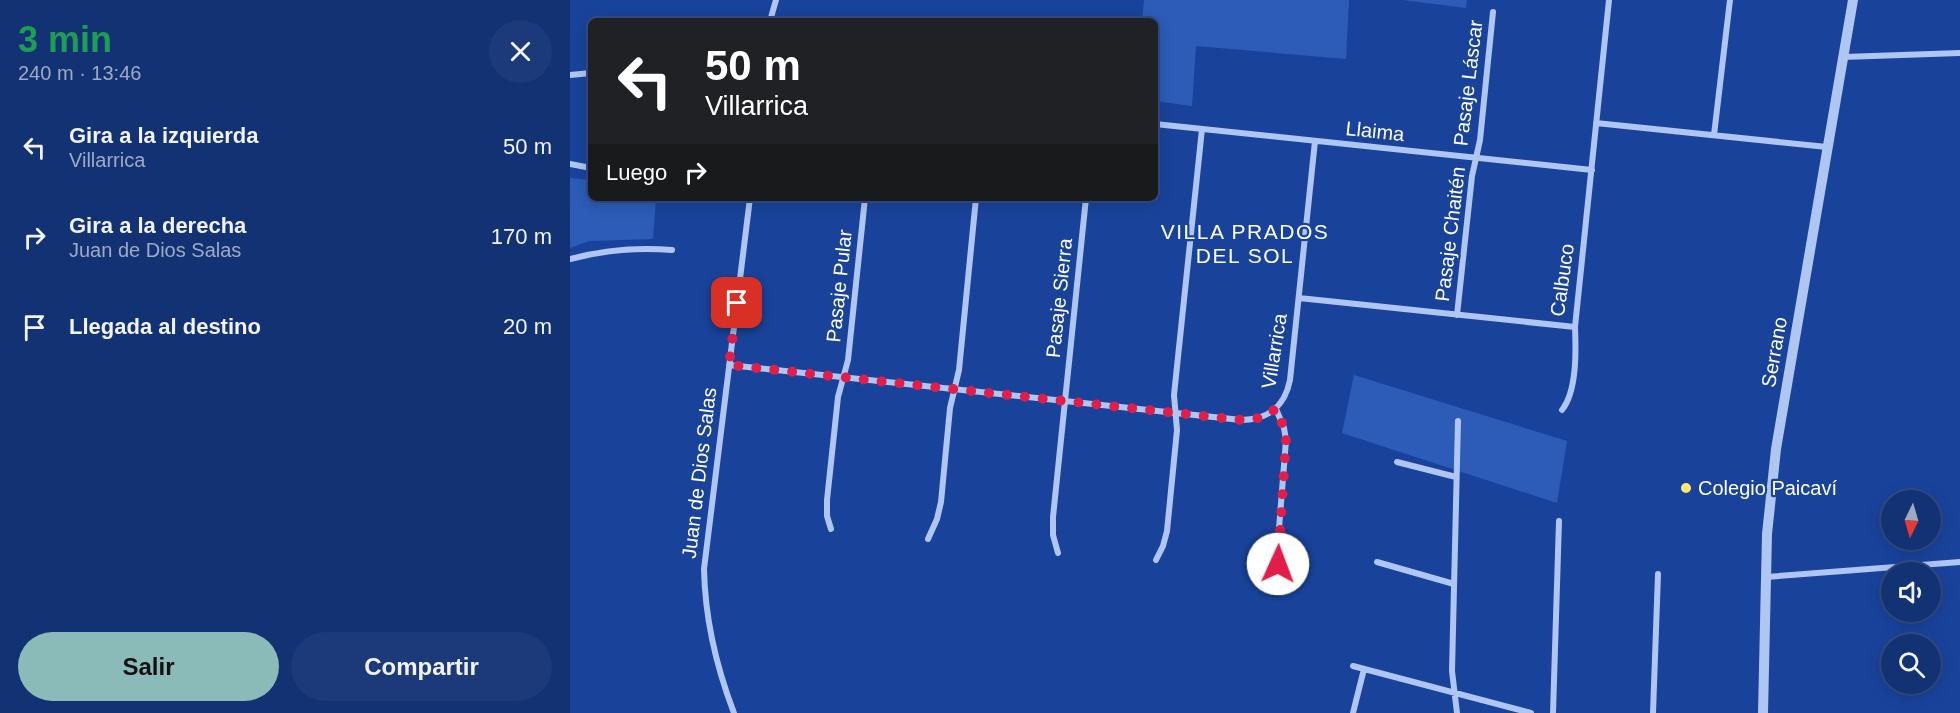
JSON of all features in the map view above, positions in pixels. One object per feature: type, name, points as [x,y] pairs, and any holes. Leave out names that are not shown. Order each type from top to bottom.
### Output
[{"type":"street","points":[[771,18],[777,0]]},
{"type":"street","name":"Calbuco","points":[[1299,298],[1575,327],[1609,0]]},
{"type":"street","points":[[1714,135],[1730,0]]},
{"type":"street","name":"Serrano","points":[[1762,713],[1765,577],[1770,492],[1853,0]]},
{"type":"street","name":"Pasaje Láscar","points":[[1476,158],[1480,140],[1493,12]]},
{"type":"street","points":[[1843,57],[1960,53]]},
{"type":"street","points":[[570,75],[588,73]]},
{"type":"street","points":[[1596,123],[1827,147]]},
{"type":"street","name":"Llaima","points":[[1158,124],[1592,170]]},
{"type":"street","points":[[1156,560],[1167,531],[1177,430],[1174,395],[1202,129]]},
{"type":"street","name":"Villarrica","points":[[729,365],[1176,413],[1251,420],[1260,418],[1276,409],[1288,391],[1315,141]]},
{"type":"street","name":"Pasaje Chaitén","points":[[1457,315],[1472,176],[1476,158]]},
{"type":"street","points":[[570,164],[588,167]]},
{"type":"street","name":"Juan de Dios Salas","points":[[734,713],[723,684],[711,635],[704,569],[750,201]]},
{"type":"street","name":"Pasaje Pular","points":[[831,529],[827,516],[827,500],[838,397],[848,360],[865,201]]},
{"type":"street","points":[[927,539],[937,519],[941,502],[950,408],[959,370],[976,201]]},
{"type":"street","name":"Pasaje Sierra","points":[[1058,553],[1052,526],[1086,201]]},
{"type":"street","points":[[570,259],[610,250],[634,248],[672,250]]},
{"type":"street","points":[[1562,410],[1568,402],[1572,388],[1576,345],[1575,327]]},
{"type":"street","points":[[1276,409],[1286,440],[1277,554],[1281,577]]},
{"type":"street","points":[[1457,713],[1452,671],[1458,421]]},
{"type":"street","points":[[1397,462],[1456,477]]},
{"type":"street","points":[[1553,713],[1559,521]]},
{"type":"street","points":[[1377,562],[1454,584]]},
{"type":"street","points":[[1765,577],[1960,562]]},
{"type":"street","points":[[1653,713],[1658,574]]},
{"type":"street","points":[[1353,666],[1531,713]]},
{"type":"street","points":[[1353,713],[1364,669]]},
{"type":"shaded area","points":[[1144,0],[1349,0],[1346,59],[1196,46],[1192,106],[1158,101],[1158,18],[1142,18]]},
{"type":"shaded area","points":[[1402,0],[1467,0],[1466,8]]},
{"type":"shaded area","points":[[570,178],[588,180],[588,201],[656,201],[653,239],[589,241],[570,248]]},
{"type":"shaded area","points":[[1354,375],[1567,441],[1557,503],[1342,433]]},
{"type":"place","name":"Colegio Paicaví","points":[[1686,488]]},
{"type":"district","name":"VILLA PRADOS DEL SOL","points":[[1245,243]]},
{"type":"route","points":[[737,303],[729,365],[1241,420],[1260,418],[1276,409],[1281,418],[1286,440],[1278,564]]}]
